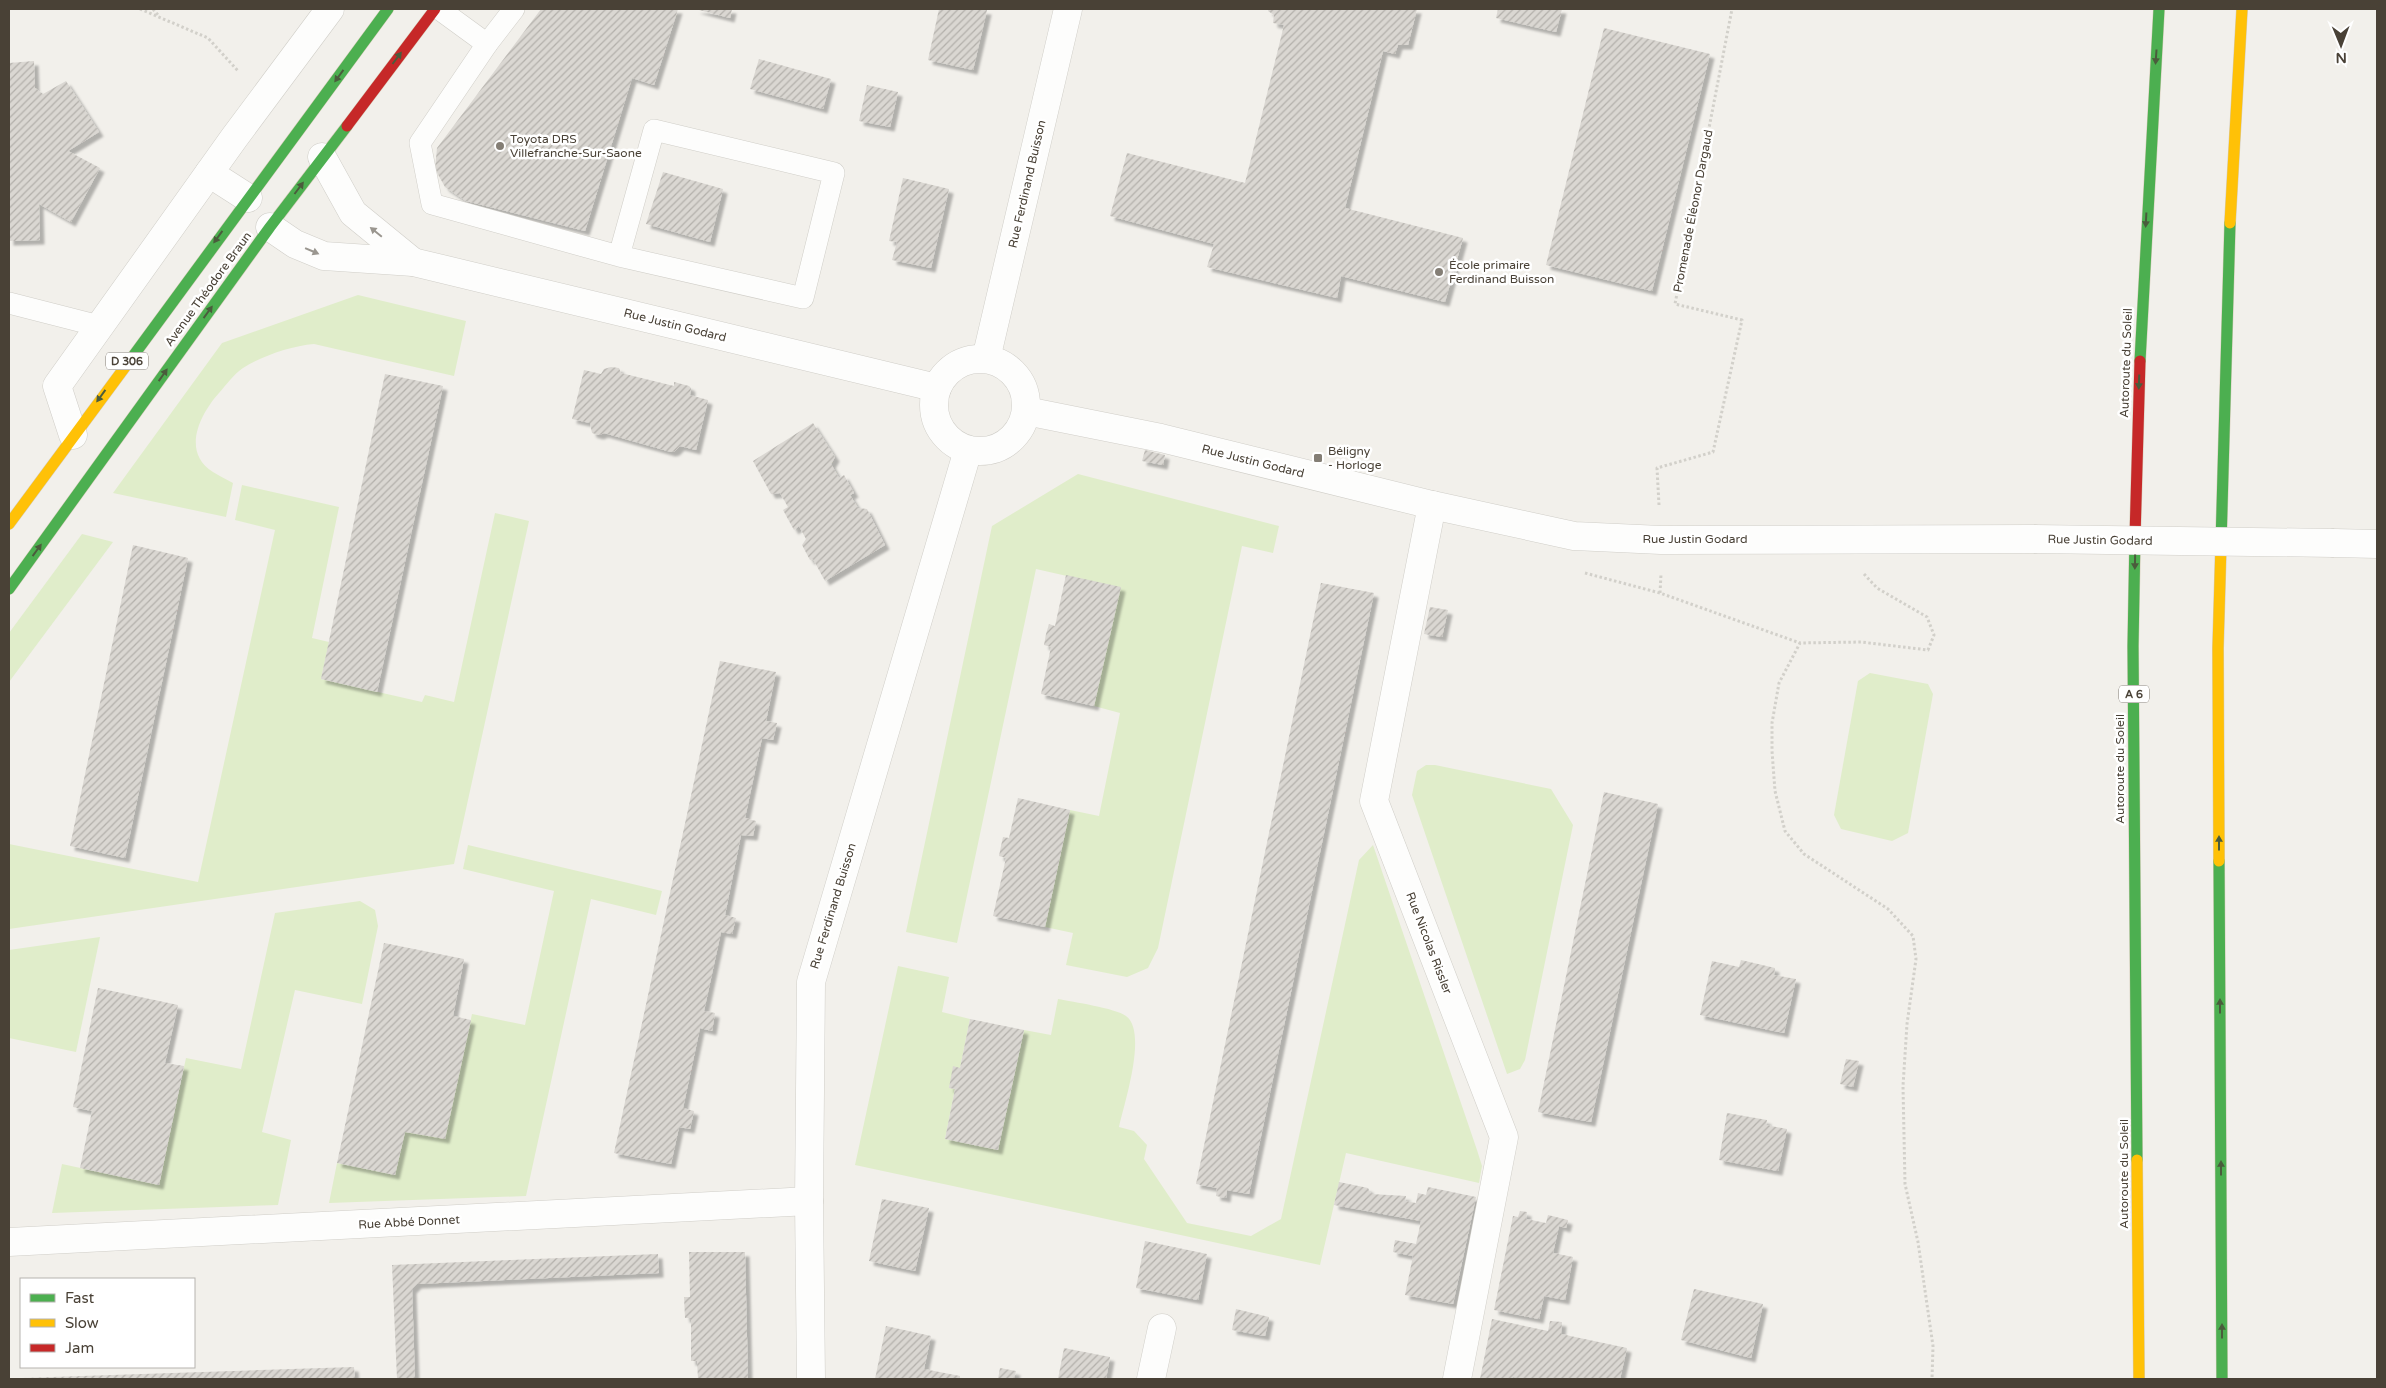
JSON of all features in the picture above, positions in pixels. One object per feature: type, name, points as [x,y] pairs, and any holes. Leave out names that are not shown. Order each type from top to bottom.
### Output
[{"type":"main road","name":"Avenue Théodore Braun","points":[[9,589],[260,214],[284,152],[388,9]]},
{"type":"main road","name":"Avenue Théodore Braun","points":[[9,524],[73,435],[260,214],[322,157],[435,9]]},
{"type":"main road","name":"Autoroute du Soleil","points":[[2139,1379],[2133,646],[2141,346],[2159,9]]},
{"type":"main road","points":[[2222,1379],[2218,638],[2227,286],[2242,9]]},
{"type":"street","points":[[73,435],[57,386],[267,93],[330,9]]},
{"type":"street","name":"Rue Ferdinand Buisson","points":[[986,359],[1068,9]]},
{"type":"street","name":"Rue Justin Godard","points":[[322,157],[353,213],[414,262]]},
{"type":"street","name":"Rue Justin Godard","points":[[210,172],[295,244],[324,256],[414,262],[937,388]]},
{"type":"street","points":[[986,359],[1000,363],[1012,371],[1021,382],[1026,396],[1026,411],[1022,425],[1012,438],[992,449],[968,450],[955,443],[943,432],[936,419],[934,404],[937,388],[944,375],[956,365],[970,360],[986,359]]},
{"type":"street","name":"Rue Justin Godard","points":[[1026,411],[1161,438],[1432,505],[1574,536],[1660,540],[2034,539],[2377,544]]},
{"type":"street","name":"Rue Ferdinand Buisson","points":[[811,1379],[809,1201],[811,982],[968,450]]},
{"type":"street","name":"Rue Nicolas Rissler","points":[[1432,505],[1374,801],[1504,1137],[1457,1379]]},
{"type":"street","name":"Rue Abbé Donnet","points":[[9,1242],[809,1201]]},
{"type":"street","points":[[1151,1379],[1162,1328]]},
{"type":"lane","points":[[439,9],[487,44]]},
{"type":"lane","points":[[514,9],[487,44],[420,144],[432,204],[619,256],[802,298],[834,173],[654,130],[619,256]]},
{"type":"lane","points":[[9,303],[99,326]]},
{"type":"path","points":[[140,9],[208,38],[250,84],[267,93]]},
{"type":"path","points":[[153,9],[160,17]]},
{"type":"path","name":"Promenade Éléonor Dargaud","points":[[1659,505],[1656,468],[1713,452],[1742,320],[1675,304],[1732,9]]},
{"type":"path","points":[[1575,571],[1660,593],[1800,643],[1861,642],[1928,650],[1934,635],[1927,617],[1877,588],[1856,565],[1851,538]]},
{"type":"path","points":[[1660,593],[1662,569]]},
{"type":"path","points":[[1800,643],[1778,683],[1772,723],[1772,751],[1776,791],[1785,832],[1804,854],[1888,909],[1913,936],[1916,959],[1907,1024],[1903,1086],[1905,1176],[1918,1242],[1933,1346],[1932,1379]]},
{"type":"green space","points":[[358,295],[466,321],[454,376],[314,344],[277,352],[259,359],[233,376],[212,402],[200,422],[196,444],[203,464],[233,483],[226,517],[113,493],[222,343]]},
{"type":"green space","points":[[1078,474],[1279,526],[1273,553],[1242,546],[1158,948],[1148,968],[1127,977],[1066,965],[1073,933],[1045,927],[1070,810],[1099,816],[1120,713],[1094,706],[1120,588],[1036,569],[957,943],[906,932],[992,526]]},
{"type":"green space","points":[[242,485],[339,507],[312,638],[329,642],[321,679],[422,702],[425,695],[454,702],[495,513],[529,521],[454,864],[9,929],[9,844],[198,882],[275,530],[235,520]]},
{"type":"green space","points":[[82,534],[113,542],[9,682],[9,633]]},
{"type":"green space","points":[[1870,673],[1928,684],[1933,694],[1908,833],[1892,841],[1841,829],[1834,815],[1858,681]]},
{"type":"green space","points":[[1426,765],[1435,765],[1551,789],[1573,825],[1525,1060],[1520,1069],[1507,1074],[1412,795],[1417,771]]},
{"type":"green space","points":[[468,845],[662,891],[656,915],[591,899],[526,1196],[329,1203],[337,1163],[395,1175],[405,1132],[445,1138],[472,1014],[525,1025],[554,891],[463,869]]},
{"type":"green space","points":[[1373,845],[1477,1150],[1482,1166],[1479,1183],[1346,1153],[1320,1265],[855,1165],[898,966],[949,977],[942,1012],[970,1019],[960,1068],[954,1067],[949,1088],[955,1089],[945,1139],[998,1150],[1024,1030],[1051,1035],[1058,999],[1104,1008],[1126,1016],[1132,1024],[1135,1037],[1133,1069],[1119,1127],[1134,1131],[1147,1145],[1144,1159],[1187,1223],[1251,1236],[1281,1219],[1359,860]]},
{"type":"green space","points":[[360,901],[375,910],[378,926],[362,1004],[295,990],[262,1132],[291,1140],[278,1205],[52,1213],[62,1164],[159,1185],[186,1058],[241,1069],[275,913]]},
{"type":"green space","points":[[100,937],[76,1052],[9,1038],[9,950]]},
{"type":"building","points":[[541,9],[678,9],[654,85],[632,78],[585,231],[466,201],[445,187],[435,169],[437,148]]},
{"type":"building","points":[[695,9],[732,9],[730,18]]},
{"type":"building","points":[[939,9],[987,10],[973,70],[928,60]]},
{"type":"building","points":[[1269,9],[1417,9],[1408,45],[1398,45],[1395,54],[1383,51],[1345,208],[1463,238],[1445,302],[1341,276],[1337,298],[1207,267],[1214,244],[1110,216],[1127,153],[1245,183],[1284,25],[1273,23],[1274,15],[1268,11]]},
{"type":"building","points":[[1498,9],[1562,9],[1556,32],[1496,18]]},
{"type":"building","points":[[1604,28],[1710,54],[1652,291],[1546,265]]},
{"type":"building","points":[[759,59],[831,79],[823,109],[750,89]]},
{"type":"building","points":[[34,61],[35,88],[43,94],[66,81],[99,132],[68,151],[100,168],[71,222],[39,204],[40,240],[9,241],[9,63]]},
{"type":"building","points":[[867,85],[898,92],[890,127],[859,121]]},
{"type":"building","points":[[663,172],[723,189],[710,242],[646,224]]},
{"type":"building","points":[[903,178],[949,189],[931,268],[892,260],[897,242],[889,241]]},
{"type":"building","points":[[611,367],[619,368],[621,373],[674,386],[674,382],[689,386],[691,388],[690,395],[708,400],[696,450],[680,446],[671,452],[604,433],[599,435],[592,433],[590,423],[572,419],[584,370],[601,374],[604,369]]},
{"type":"building","points":[[385,374],[443,386],[377,692],[321,679]]},
{"type":"building","points":[[813,423],[835,457],[831,464],[839,478],[844,475],[854,493],[850,495],[858,508],[867,509],[885,545],[825,581],[813,559],[810,560],[802,545],[806,539],[799,526],[794,530],[783,510],[788,507],[780,493],[771,494],[753,461]]},
{"type":"building","points":[[1145,450],[1165,455],[1163,465],[1142,461]]},
{"type":"building","points":[[133,545],[188,558],[125,858],[70,846]]},
{"type":"building","points":[[1066,575],[1121,587],[1094,706],[1041,694],[1051,647],[1044,645],[1046,634],[1049,624],[1055,626]]},
{"type":"building","points":[[1321,583],[1374,593],[1249,1194],[1227,1190],[1226,1198],[1216,1196],[1217,1188],[1196,1184]]},
{"type":"building","points":[[1430,607],[1448,610],[1442,637],[1424,634]]},
{"type":"building","points":[[720,661],[776,672],[766,721],[777,723],[773,740],[762,738],[745,818],[756,821],[753,836],[741,835],[725,915],[736,918],[732,934],[721,932],[704,1011],[715,1013],[712,1031],[700,1028],[683,1108],[694,1111],[690,1129],[679,1127],[671,1164],[614,1153]]},
{"type":"building","points":[[1604,792],[1658,804],[1591,1122],[1538,1112]]},
{"type":"building","points":[[1018,798],[1070,810],[1045,927],[993,916],[1006,858],[999,856],[1001,846],[1003,837],[1009,838]]},
{"type":"building","points":[[384,943],[464,959],[453,1016],[471,1020],[445,1139],[405,1132],[395,1175],[337,1163]]},
{"type":"building","points":[[1741,960],[1775,968],[1774,975],[1796,979],[1784,1033],[1700,1015],[1712,961],[1739,967]]},
{"type":"building","points":[[98,988],[178,1005],[165,1063],[184,1066],[159,1185],[80,1168],[92,1111],[73,1107]]},
{"type":"building","points":[[970,1019],[1024,1030],[998,1150],[945,1139],[955,1089],[949,1088],[953,1066],[960,1068]]},
{"type":"building","points":[[1846,1059],[1859,1061],[1853,1087],[1840,1084]]},
{"type":"building","points":[[1727,1113],[1767,1120],[1766,1125],[1787,1129],[1778,1171],[1719,1160]]},
{"type":"building","points":[[1339,1182],[1368,1188],[1371,1194],[1406,1196],[1405,1201],[1416,1203],[1418,1193],[1426,1195],[1428,1187],[1476,1197],[1453,1304],[1405,1295],[1413,1256],[1393,1252],[1395,1240],[1416,1244],[1421,1221],[1334,1205]]},
{"type":"building","points":[[882,1199],[929,1208],[915,1271],[869,1261]]},
{"type":"building","points":[[1520,1211],[1527,1212],[1526,1219],[1546,1223],[1548,1215],[1568,1220],[1566,1228],[1559,1226],[1553,1253],[1573,1257],[1565,1300],[1544,1296],[1539,1319],[1494,1310],[1513,1216],[1518,1217]]},
{"type":"building","points":[[1145,1241],[1207,1254],[1198,1300],[1136,1288]]},
{"type":"building","points":[[689,1252],[745,1252],[748,1379],[698,1379],[697,1361],[691,1361],[691,1318],[685,1318],[684,1297],[690,1297]]},
{"type":"building","points":[[658,1254],[659,1273],[417,1284],[412,1289],[415,1379],[397,1379],[392,1265]]},
{"type":"building","points":[[1694,1289],[1763,1304],[1751,1358],[1681,1340]]},
{"type":"building","points":[[1236,1309],[1269,1317],[1265,1336],[1232,1330]]},
{"type":"building","points":[[1492,1319],[1548,1331],[1550,1321],[1562,1322],[1561,1334],[1627,1348],[1620,1379],[1524,1379],[1513,1377],[1512,1379],[1480,1379]]},
{"type":"building","points":[[886,1326],[931,1336],[924,1369],[960,1376],[960,1379],[875,1379]]},
{"type":"building","points":[[1064,1348],[1110,1357],[1106,1379],[1058,1379]]},
{"type":"building","points":[[354,1367],[355,1379],[22,1379],[22,1378]]},
{"type":"building","points":[[1000,1368],[1016,1371],[1014,1379],[998,1379]]},
{"type":"traffic: fast","points":[[128,363],[388,9]]},
{"type":"traffic: fast","points":[[2140,361],[2159,9]]},
{"type":"traffic: fast","points":[[9,589],[270,227],[347,126]]},
{"type":"traffic: fast","points":[[2221,544],[2230,223]]},
{"type":"traffic: fast","points":[[2135,537],[2133,646],[2137,1160]]},
{"type":"traffic: fast","points":[[2219,861],[2222,1379]]},
{"type":"traffic: slow","points":[[2230,223],[2242,9]]},
{"type":"traffic: slow","points":[[9,524],[128,363]]},
{"type":"traffic: slow","points":[[2219,861],[2218,648],[2221,544]]},
{"type":"traffic: slow","points":[[2137,1160],[2139,1379]]},
{"type":"traffic: jam","points":[[347,126],[435,9]]},
{"type":"traffic: jam","points":[[2135,537],[2140,361]]},
{"type":"place","name":"Toyota DRS Villefranche-Sur-Saone","points":[[500,146]]},
{"type":"place","name":"École primaire Ferdinand Buisson","points":[[1439,272]]},
{"type":"place","name":"Béligny - Horloge","points":[[1318,458]]}]
